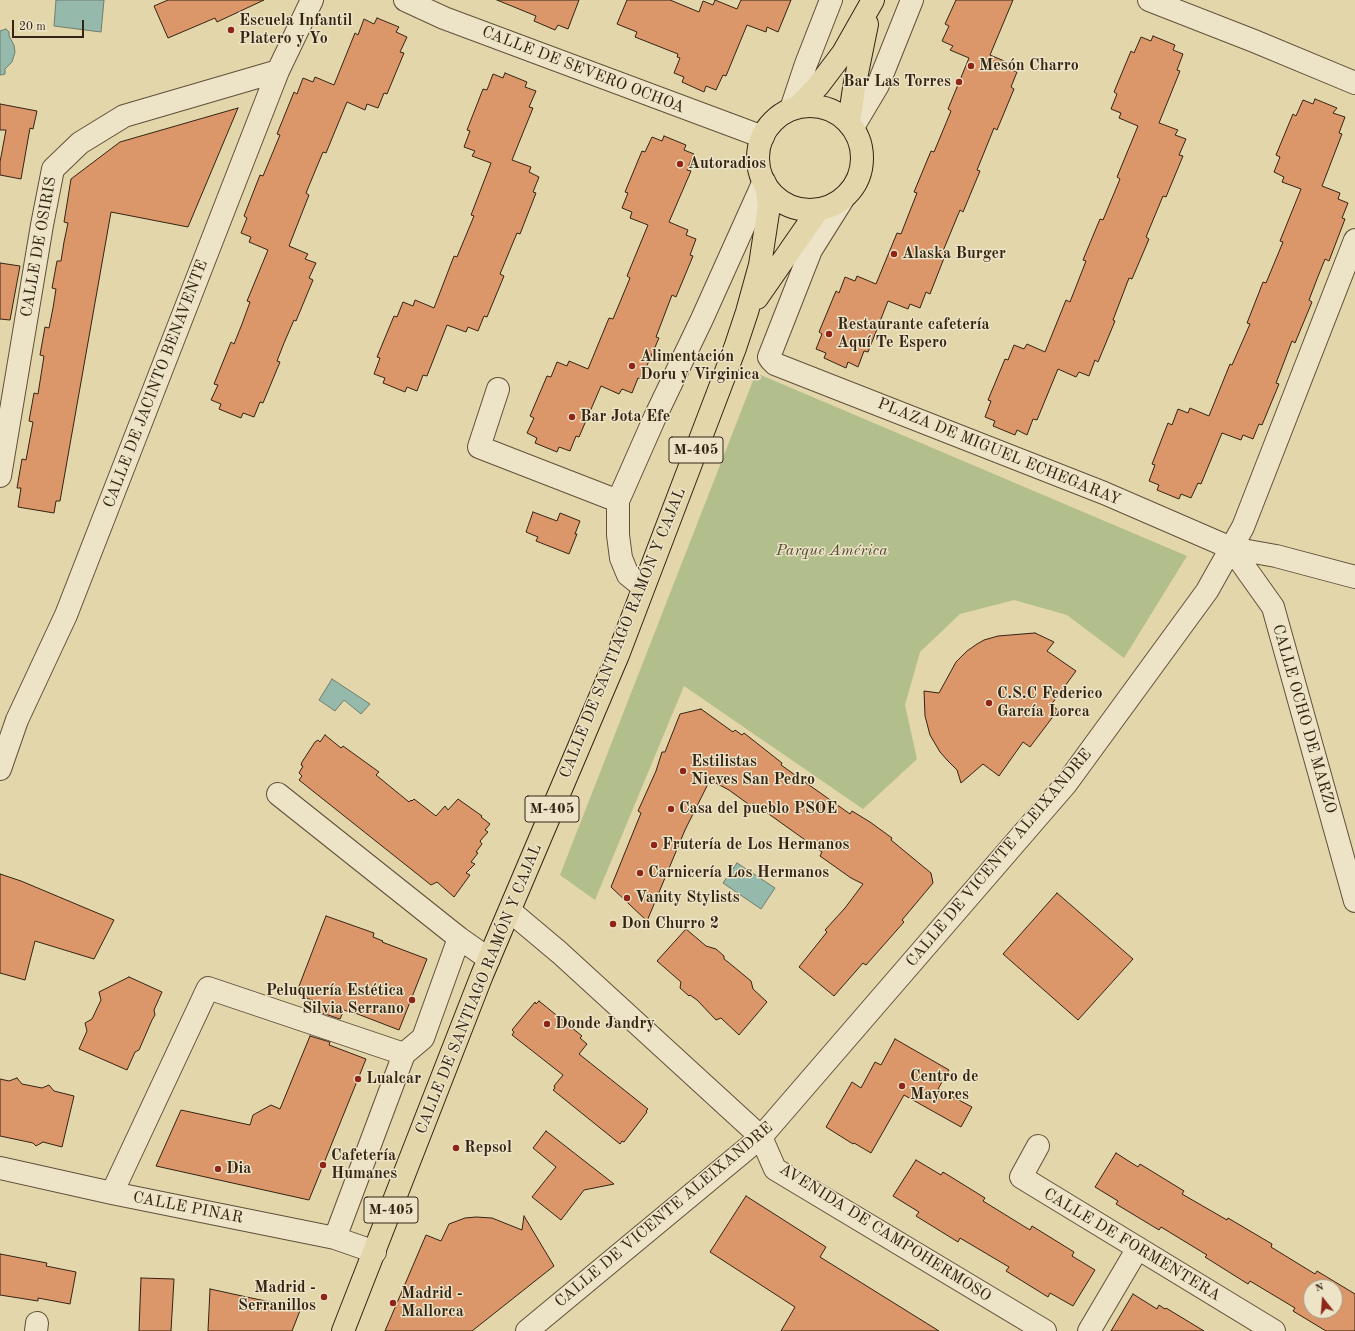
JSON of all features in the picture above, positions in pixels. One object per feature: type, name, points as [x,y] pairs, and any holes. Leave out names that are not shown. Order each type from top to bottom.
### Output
[{"type":"main road","name":"M-405","points":[[765,183],[760,169],[758,152],[763,137],[774,120],[795,108],[818,86],[843,53],[873,1]]},
{"type":"main road","name":"M-405","points":[[851,125],[854,88],[866,25],[873,1]]},
{"type":"main road","points":[[765,183],[776,196],[788,205],[803,210],[818,210],[843,199],[859,178],[863,152],[851,125],[838,113],[826,108],[812,105],[795,108]]},
{"type":"main road","name":"CALLE DE SANTIAGO RAMÓN Y CAJAL","points":[[343,1331],[489,959],[618,655],[724,377],[747,312],[760,266],[768,206],[765,183]]},
{"type":"main road","name":"CALLE DE SANTIAGO RAMÓN Y CAJAL","points":[[747,312],[818,210]]},
{"type":"street","name":"CALLE DE JACINTO BENAVENTE","points":[[0,769],[17,720],[66,615],[278,71],[312,0]]},
{"type":"street","name":"CALLE DE SEVERO OCHOA","points":[[406,0],[444,18],[763,137]]},
{"type":"street","points":[[795,108],[806,64],[831,0]]},
{"type":"street","points":[[851,125],[878,85],[912,0]]},
{"type":"street","points":[[1149,0],[1254,41],[1355,83]]},
{"type":"street","name":"CALLE DE OSIRIS","points":[[0,476],[38,248],[53,169],[80,143],[124,116],[278,71]]},
{"type":"street","points":[[643,587],[628,576],[621,558],[618,535],[618,501],[765,183]]},
{"type":"street","name":"PLAZA DE MIGUEL ECHEGARAY","points":[[843,199],[811,250],[769,357],[775,364],[1104,493],[1231,548],[1276,556],[1355,577]]},
{"type":"street","name":"CALLE DE VICENTE ALEIXANDRE","points":[[527,1331],[761,1137],[1066,784],[1207,591],[1243,527],[1355,240]]},
{"type":"street","points":[[498,389],[479,447],[618,501]]},
{"type":"street","name":"CALLE OCHO DE MARZO","points":[[1231,548],[1273,607],[1355,901]]},
{"type":"street","points":[[278,794],[460,938],[489,959]]},
{"type":"street","name":"AVENIDA DE CAMPOHERMOSO","points":[[510,911],[560,953],[761,1137],[775,1169],[1045,1331]]},
{"type":"street","points":[[334,1238],[404,1054],[423,1038],[460,938]]},
{"type":"street","points":[[112,1193],[208,988],[404,1054]]},
{"type":"street","name":"CALLE DE FORMENTERA","points":[[1038,1146],[1021,1177],[1274,1331]]},
{"type":"street","name":"CALLE PINAR","points":[[0,1168],[112,1193],[334,1238],[375,1252]]},
{"type":"street","points":[[1089,1331],[1138,1248]]},
{"type":"green space","name":"Parque América","points":[[756,373],[1187,556],[1124,658],[1067,615],[1014,600],[960,614],[920,652],[905,705],[917,759],[863,809],[684,686],[595,900],[560,875]]},
{"type":"shaded area","points":[[56,0],[104,0],[101,32],[54,26]]},
{"type":"shaded area","points":[[6,29],[9,32],[15,52],[12,62],[5,69],[5,74],[0,75],[0,31]]},
{"type":"shaded area","points":[[332,679],[370,704],[361,714],[344,700],[335,711],[319,700]]},
{"type":"shaded area","points":[[737,863],[775,888],[761,909],[723,883]]},
{"type":"building","points":[[168,0],[264,0],[217,22],[215,18],[168,38],[154,6]]},
{"type":"building","points":[[497,0],[579,0],[568,29],[558,25],[555,30],[534,21],[536,16]]},
{"type":"building","points":[[627,0],[670,0],[699,12],[703,1],[713,5],[715,0],[737,9],[741,0],[791,0],[778,32],[767,27],[766,32],[747,25],[726,76],[723,75],[716,90],[706,86],[704,92],[682,82],[684,77],[674,73],[680,58],[677,57],[678,54],[635,37],[637,32],[617,24]]},
{"type":"building","points":[[956,0],[1013,0],[990,55],[1009,63],[1007,68],[1017,72],[1011,87],[1014,89],[997,130],[994,128],[977,170],[980,171],[963,212],[960,210],[943,251],[946,253],[930,294],[926,292],[920,308],[910,304],[908,309],[888,301],[868,352],[864,351],[858,367],[848,362],[846,368],[824,358],[826,353],[816,349],[822,334],[819,332],[836,291],[839,293],[845,277],[855,281],[857,276],[876,284],[897,233],[901,234],[917,193],[914,192],[931,151],[934,152],[951,111],[948,109],[969,58],[950,50],[953,46],[942,41],[949,26],[945,24]]},
{"type":"building","points":[[377,18],[399,27],[396,32],[407,37],[400,52],[404,53],[387,94],[384,93],[378,108],[367,104],[365,110],[347,102],[326,153],[323,152],[306,193],[309,195],[289,246],[308,254],[305,259],[316,263],[309,278],[313,280],[296,321],[294,320],[284,343],[277,361],[280,362],[263,403],[260,402],[254,417],[243,413],[241,418],[219,409],[221,404],[211,400],[218,385],[214,384],[231,342],[234,344],[250,302],[247,301],[268,250],[249,242],[251,237],[241,233],[247,218],[244,216],[260,175],[263,176],[280,135],[277,134],[294,92],[297,94],[303,78],[313,82],[315,77],[334,85],[355,33],[358,35],[364,19],[374,24]]},
{"type":"building","points":[[1153,36],[1175,45],[1173,50],[1183,54],[1177,70],[1180,71],[1159,123],[1178,130],[1175,135],[1186,139],[1179,155],[1183,156],[1166,197],[1163,196],[1146,237],[1149,239],[1132,279],[1129,278],[1113,320],[1115,321],[1098,362],[1095,360],[1089,376],[1079,372],[1076,377],[1058,369],[1037,420],[1033,419],[1027,435],[1017,430],[1015,435],[993,426],[995,421],[985,417],[991,401],[988,400],[1005,359],[1008,360],[1014,345],[1024,349],[1027,344],[1045,352],[1066,300],[1070,302],[1086,261],[1083,260],[1100,219],[1103,220],[1120,179],[1117,177],[1138,126],[1119,118],[1121,113],[1111,109],[1117,94],[1114,92],[1131,51],[1134,53],[1141,37],[1151,41]]},
{"type":"building","points":[[505,73],[527,82],[525,87],[536,91],[529,107],[533,108],[512,160],[531,167],[529,172],[539,177],[533,192],[536,193],[520,234],[517,233],[500,274],[504,276],[487,317],[484,316],[478,331],[468,327],[466,332],[447,325],[427,376],[423,375],[417,391],[407,387],[405,392],[383,383],[385,378],[374,374],[380,358],[377,357],[394,316],[397,317],[403,302],[413,306],[415,300],[434,308],[454,256],[457,257],[474,216],[471,215],[491,163],[472,156],[475,151],[464,147],[470,131],[467,130],[483,89],[487,90],[493,74],[503,78]]},
{"type":"building","points":[[1315,99],[1337,108],[1333,113],[1345,117],[1339,133],[1342,134],[1322,186],[1340,193],[1338,199],[1348,203],[1342,218],[1345,219],[1329,261],[1325,259],[1309,300],[1312,302],[1295,343],[1292,341],[1276,383],[1279,384],[1262,425],[1259,424],[1253,439],[1243,435],[1241,440],[1222,433],[1201,484],[1198,483],[1191,498],[1181,494],[1179,499],[1157,490],[1159,485],[1149,481],[1155,465],[1152,464],[1168,423],[1172,425],[1178,409],[1188,413],[1190,408],[1209,416],[1230,364],[1232,365],[1250,324],[1247,323],[1263,282],[1266,283],[1283,242],[1280,241],[1301,189],[1282,182],[1284,177],[1274,172],[1280,157],[1276,155],[1293,114],[1296,116],[1303,100],[1313,104]]},
{"type":"building","points":[[0,104],[37,111],[33,129],[30,128],[21,179],[0,175],[0,162],[6,130],[0,130]]},
{"type":"building","points":[[238,108],[188,227],[111,212],[60,501],[56,501],[54,513],[18,507],[21,488],[17,488],[22,459],[26,460],[33,422],[29,421],[34,393],[38,394],[44,356],[40,355],[45,327],[49,328],[56,289],[52,288],[57,261],[61,261],[68,223],[64,222],[71,179],[120,142]]},
{"type":"building","points":[[664,136],[686,145],[684,150],[694,154],[687,170],[691,171],[669,222],[688,230],[686,235],[696,239],[690,255],[693,256],[676,297],[672,295],[656,337],[659,338],[641,379],[638,378],[632,393],[622,389],[619,394],[601,386],[579,437],[576,436],[570,451],[559,447],[557,452],[535,443],[537,438],[527,433],[534,418],[530,416],[547,376],[551,377],[557,362],[567,366],[569,361],[588,369],[609,318],[613,319],[630,278],[627,276],[648,225],[630,218],[632,212],[622,208],[628,193],[625,192],[642,151],[645,152],[652,137],[662,141]]},
{"type":"building","points":[[0,263],[20,266],[10,320],[0,319]]},
{"type":"building","points":[[533,512],[557,521],[560,513],[580,521],[575,534],[577,534],[569,554],[536,541],[538,537],[526,532]]},
{"type":"building","name":"C.S.C Federico García Lorca","points":[[1035,633],[1054,642],[1047,651],[1076,671],[1051,705],[1058,710],[1030,747],[1023,742],[999,776],[983,764],[961,783],[957,770],[940,752],[930,735],[925,716],[924,691],[939,693],[956,662],[967,651],[984,640],[998,636]]},
{"type":"building","points":[[701,709],[733,732],[735,730],[742,735],[744,733],[782,763],[781,765],[850,814],[852,811],[870,822],[892,838],[891,840],[931,873],[933,883],[902,920],[904,922],[866,965],[863,963],[834,996],[799,967],[827,932],[825,930],[845,908],[863,884],[851,878],[820,856],[822,852],[753,803],[751,806],[729,790],[710,780],[685,830],[647,921],[611,887],[641,813],[638,811],[656,771],[662,752],[665,752],[680,714]]},
{"type":"building","points":[[325,735],[341,748],[343,746],[379,772],[376,775],[409,802],[414,799],[436,816],[445,806],[448,810],[458,799],[482,816],[481,817],[490,824],[485,830],[488,832],[480,841],[482,844],[476,852],[478,853],[471,862],[475,864],[466,873],[470,875],[454,897],[437,882],[431,885],[299,780],[302,776],[299,773],[303,766],[301,765],[302,762],[315,742],[318,740],[320,742]]},
{"type":"building","points":[[0,874],[21,881],[114,920],[94,959],[35,941],[25,980],[0,973]]},
{"type":"building","points":[[1057,893],[1133,959],[1078,1020],[1003,954]]},
{"type":"building","points":[[326,916],[374,933],[373,937],[383,941],[382,942],[427,959],[399,1030],[344,1010],[340,1019],[319,1012],[322,1004],[296,994]]},
{"type":"building","points":[[686,929],[706,946],[716,949],[724,956],[724,959],[751,981],[753,989],[767,1002],[739,1035],[721,1018],[716,1020],[697,1000],[690,995],[689,996],[680,988],[681,982],[657,961]]},
{"type":"building","points":[[129,977],[162,992],[154,1010],[155,1015],[139,1050],[135,1052],[127,1070],[79,1049],[87,1031],[85,1023],[92,1019],[101,1000],[99,992]]},
{"type":"building","points":[[539,1001],[582,1036],[580,1038],[587,1044],[579,1054],[648,1109],[624,1142],[622,1141],[620,1144],[553,1090],[555,1088],[554,1086],[563,1075],[512,1035],[514,1032],[512,1030],[535,1002],[536,1004]]},
{"type":"building","points":[[310,1036],[330,1042],[329,1045],[366,1059],[309,1200],[156,1166],[181,1110],[250,1125],[253,1115],[271,1105],[280,1109]]},
{"type":"building","points":[[895,1039],[949,1070],[938,1089],[972,1107],[961,1127],[904,1095],[871,1153],[854,1143],[853,1144],[826,1127],[852,1082],[861,1088],[875,1062],[881,1065]]},
{"type":"building","points":[[17,1078],[22,1084],[42,1088],[49,1085],[54,1091],[74,1096],[62,1147],[43,1142],[36,1146],[33,1143],[0,1136],[0,1079],[9,1081]]},
{"type":"building","points":[[546,1131],[614,1184],[584,1190],[561,1220],[532,1197],[556,1167],[533,1148]]},
{"type":"building","points":[[1116,1153],[1138,1167],[1140,1164],[1184,1191],[1182,1194],[1227,1220],[1228,1218],[1272,1244],[1271,1247],[1315,1274],[1317,1271],[1330,1279],[1303,1279],[1303,1317],[1293,1311],[1295,1308],[1250,1281],[1248,1284],[1205,1257],[1207,1255],[1161,1227],[1159,1230],[1116,1204],[1118,1201],[1095,1187]]},
{"type":"building","points":[[916,1160],[941,1175],[943,1172],[985,1198],[983,1201],[1030,1230],[1032,1226],[1074,1252],[1072,1256],[1095,1270],[1073,1306],[1050,1293],[1048,1297],[1006,1271],[1009,1267],[960,1238],[958,1242],[916,1216],[919,1212],[893,1196]]},
{"type":"building","points":[[746,1196],[826,1247],[820,1257],[939,1331],[781,1331],[795,1307],[710,1252]]},
{"type":"building","points":[[524,1216],[554,1266],[472,1331],[385,1331],[426,1235],[441,1241],[449,1224],[465,1218],[476,1217],[492,1218],[522,1230]]},
{"type":"building","points":[[0,1254],[47,1263],[46,1266],[76,1272],[70,1304],[38,1298],[38,1301],[0,1295]]},
{"type":"building","points":[[141,1278],[174,1279],[171,1331],[139,1331]]},
{"type":"building","points":[[1343,1287],[1355,1294],[1355,1331],[1326,1331],[1306,1319],[1343,1319]]},
{"type":"building","points":[[210,1289],[301,1308],[292,1331],[208,1331]]},
{"type":"building","points":[[1133,1294],[1157,1309],[1159,1305],[1165,1309],[1166,1308],[1204,1331],[1111,1331]]},
{"type":"place","name":"Escuela Infantil Platero y Yo","points":[[231,30]]},
{"type":"place","name":"Mesón Charro","points":[[971,66]]},
{"type":"place","name":"Bar Las Torres","points":[[959,82]]},
{"type":"place","name":"Autoradios","points":[[680,164]]},
{"type":"place","name":"Alaska Burger","points":[[894,254]]},
{"type":"place","name":"Restaurante cafetería Aquí Te Espero","points":[[829,334]]},
{"type":"place","name":"Alimentación Doru y Virginica","points":[[632,366]]},
{"type":"place","name":"Bar Jota Efe","points":[[572,417]]},
{"type":"place","name":"C.S.C Federico García Lorca","points":[[989,703]]},
{"type":"place","name":"Estilistas Nieves San Pedro","points":[[683,771]]},
{"type":"place","name":"Casa del pueblo PSOE","points":[[671,809]]},
{"type":"place","name":"Frutería de Los Hermanos","points":[[654,845]]},
{"type":"place","name":"Carnicería Los Hermanos","points":[[640,873]]},
{"type":"place","name":"Vanity Stylists","points":[[627,898]]},
{"type":"place","name":"Don Churro 2","points":[[613,924]]},
{"type":"place","name":"Peluquería Estética Silvia Serrano","points":[[412,1000]]},
{"type":"place","name":"Donde Jandry","points":[[547,1024]]},
{"type":"place","name":"Lualcar","points":[[358,1079]]},
{"type":"place","name":"Centro de Mayores","points":[[902,1086]]},
{"type":"place","name":"Repsol","points":[[456,1148]]},
{"type":"place","name":"Cafetería Humanes","points":[[323,1165]]},
{"type":"place","name":"Dia","points":[[218,1169]]},
{"type":"place","name":"Madrid - Serranillos","points":[[324,1297]]},
{"type":"place","name":"Madrid - Mallorca","points":[[393,1303]]}]
